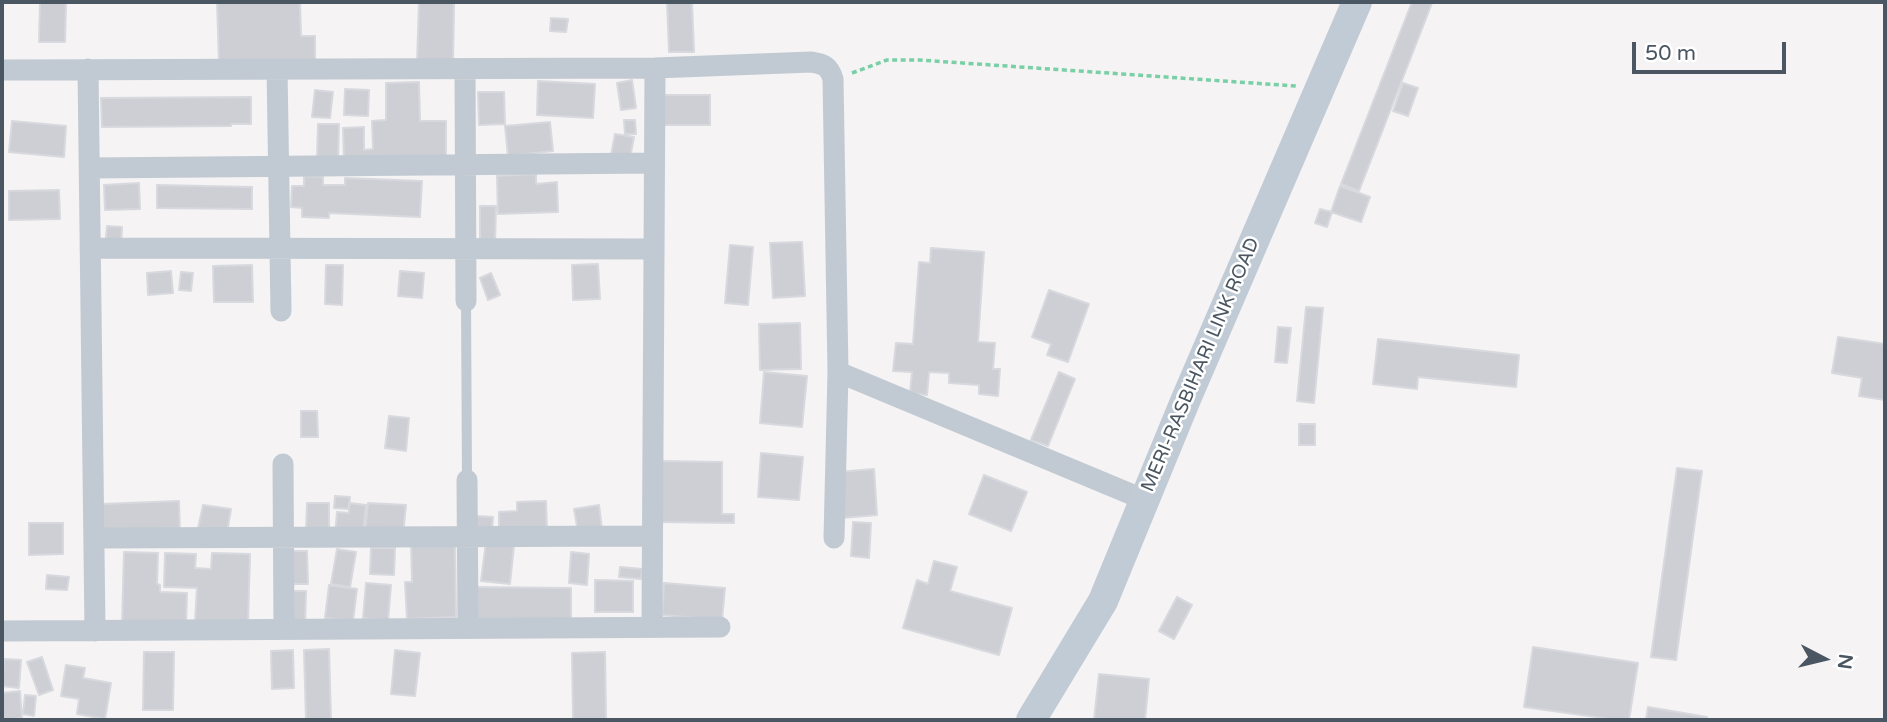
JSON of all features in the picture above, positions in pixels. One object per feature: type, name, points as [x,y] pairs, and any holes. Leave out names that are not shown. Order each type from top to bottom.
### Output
[{"type":"main road","name":"MERI-RASBIHARI LINK ROAD","points":[[1031,720],[1103,601],[1357,2]]},
{"type":"street","points":[[2,69],[655,68],[811,62],[824,65],[830,69],[833,87],[838,372],[835,538]]},
{"type":"street","points":[[652,627],[655,68]]},
{"type":"street","points":[[88,69],[95,631]]},
{"type":"street","points":[[277,69],[281,311]]},
{"type":"street","points":[[465,69],[466,301]]},
{"type":"street","points":[[90,168],[654,163]]},
{"type":"street","points":[[90,248],[654,249]]},
{"type":"street","points":[[838,372],[1145,500]]},
{"type":"street","points":[[284,464],[284,629]]},
{"type":"street","points":[[467,480],[468,628]]},
{"type":"street","points":[[94,538],[652,536]]},
{"type":"street","points":[[2,631],[720,627]]},
{"type":"lane","points":[[466,301],[467,480]]},
{"type":"path","points":[[833,87],[851,73],[887,60],[897,60],[1319,87]]},
{"type":"building","points":[[40,2],[66,2],[65,42],[39,42]]},
{"type":"building","points":[[217,2],[300,2],[301,36],[315,36],[315,61],[219,63]]},
{"type":"building","points":[[419,2],[454,2],[453,64],[417,63]]},
{"type":"building","points":[[667,2],[692,2],[694,52],[669,52]]},
{"type":"building","points":[[1412,2],[1432,3],[1359,191],[1341,184]]},
{"type":"building","points":[[551,18],[568,19],[566,32],[550,31]]},
{"type":"building","points":[[632,80],[636,108],[621,110],[617,83]]},
{"type":"building","points":[[538,81],[595,84],[593,118],[537,115]]},
{"type":"building","points":[[419,82],[420,121],[446,121],[446,160],[344,161],[343,128],[364,127],[364,150],[373,149],[372,121],[386,120],[386,83]]},
{"type":"building","points":[[1403,83],[1418,88],[1408,116],[1393,111]]},
{"type":"building","points":[[345,89],[369,90],[368,116],[344,115]]},
{"type":"building","points":[[315,90],[333,92],[330,118],[312,117]]},
{"type":"building","points":[[478,92],[504,92],[505,124],[479,125]]},
{"type":"building","points":[[663,95],[710,95],[710,125],[663,125]]},
{"type":"building","points":[[251,97],[251,124],[102,127],[101,98]]},
{"type":"building","points":[[624,120],[635,120],[636,134],[625,134]]},
{"type":"building","points":[[12,121],[66,126],[64,157],[9,152]]},
{"type":"building","points":[[550,122],[553,151],[508,156],[505,126]]},
{"type":"building","points":[[318,124],[339,124],[338,160],[317,159]]},
{"type":"building","points":[[615,134],[634,137],[630,158],[611,155]]},
{"type":"building","points":[[536,174],[536,184],[557,182],[558,212],[498,214],[497,176]]},
{"type":"building","points":[[304,176],[323,177],[323,185],[345,185],[345,178],[422,181],[420,217],[329,213],[329,218],[302,217],[302,208],[291,207],[292,186],[304,186]]},
{"type":"building","points":[[139,183],[140,209],[105,210],[104,185]]},
{"type":"building","points":[[157,185],[252,187],[252,209],[157,208]]},
{"type":"building","points":[[1340,186],[1370,197],[1361,222],[1331,212]]},
{"type":"building","points":[[59,190],[60,219],[9,220],[9,191]]},
{"type":"building","points":[[480,206],[496,206],[495,242],[480,242]]},
{"type":"building","points":[[1320,209],[1332,212],[1327,227],[1315,223]]},
{"type":"building","points":[[107,226],[122,227],[121,248],[105,248]]},
{"type":"building","points":[[802,242],[805,296],[773,298],[770,243]]},
{"type":"building","points":[[730,245],[753,247],[748,305],[725,303]]},
{"type":"building","points":[[931,248],[984,252],[978,342],[995,343],[993,369],[1000,369],[998,396],[979,394],[979,385],[949,383],[949,373],[929,372],[927,395],[910,393],[912,372],[893,371],[896,343],[913,344],[919,262],[930,263]]},
{"type":"building","points":[[598,264],[600,299],[573,300],[572,265]]},
{"type":"building","points":[[252,265],[253,302],[214,302],[213,266]]},
{"type":"building","points":[[326,265],[343,265],[342,305],[325,304]]},
{"type":"building","points":[[171,271],[173,293],[148,295],[147,273]]},
{"type":"building","points":[[400,271],[424,273],[422,298],[398,296]]},
{"type":"building","points":[[181,272],[193,273],[191,291],[179,290]]},
{"type":"building","points":[[491,273],[500,295],[488,300],[480,278]]},
{"type":"building","points":[[1049,290],[1089,304],[1068,362],[1047,355],[1051,344],[1032,337]]},
{"type":"building","points":[[1306,307],[1323,308],[1314,403],[1297,401]]},
{"type":"building","points":[[800,323],[801,369],[760,370],[759,324]]},
{"type":"building","points":[[1278,327],[1291,328],[1287,363],[1275,362]]},
{"type":"building","points":[[1838,337],[1885,344],[1885,400],[1859,396],[1862,378],[1832,373]]},
{"type":"building","points":[[1378,339],[1519,355],[1516,387],[1418,377],[1417,389],[1373,384]]},
{"type":"building","points":[[764,372],[807,376],[802,427],[760,423]]},
{"type":"building","points":[[1059,372],[1075,379],[1048,446],[1031,440]]},
{"type":"building","points":[[301,411],[317,411],[318,437],[301,437]]},
{"type":"building","points":[[389,416],[409,418],[406,451],[385,448]]},
{"type":"building","points":[[1299,424],[1315,424],[1315,445],[1299,445]]},
{"type":"building","points":[[761,453],[803,457],[799,500],[758,497]]},
{"type":"building","points":[[657,461],[722,462],[722,514],[734,514],[734,523],[657,522]]},
{"type":"building","points":[[1677,468],[1702,471],[1676,660],[1651,657]]},
{"type":"building","points":[[874,469],[877,515],[842,518],[838,472]]},
{"type":"building","points":[[984,475],[1027,492],[1011,531],[969,514]]},
{"type":"building","points":[[335,496],[350,497],[349,509],[334,508]]},
{"type":"building","points":[[179,501],[180,534],[103,534],[102,504]]},
{"type":"building","points":[[546,501],[547,533],[499,534],[499,512],[517,511],[517,502]]},
{"type":"building","points":[[307,503],[329,503],[329,532],[306,532]]},
{"type":"building","points":[[349,503],[366,505],[363,533],[335,535],[337,512],[349,513]]},
{"type":"building","points":[[368,503],[406,505],[403,534],[365,531]]},
{"type":"building","points":[[203,505],[231,509],[226,538],[197,533]]},
{"type":"building","points":[[599,505],[602,529],[578,532],[574,509]]},
{"type":"building","points":[[476,516],[493,517],[492,530],[475,529]]},
{"type":"building","points":[[853,522],[871,523],[869,558],[851,556]]},
{"type":"building","points":[[29,523],[63,523],[63,554],[29,555]]},
{"type":"building","points":[[455,539],[456,617],[407,619],[405,582],[412,582],[411,540]]},
{"type":"building","points":[[486,542],[514,545],[510,584],[481,581]]},
{"type":"building","points":[[371,548],[395,548],[394,575],[370,574]]},
{"type":"building","points":[[337,549],[356,552],[350,587],[331,584]]},
{"type":"building","points":[[288,551],[307,551],[308,584],[288,584]]},
{"type":"building","points":[[124,552],[158,553],[157,584],[160,585],[160,592],[187,593],[186,626],[122,624]]},
{"type":"building","points":[[571,552],[589,554],[587,585],[569,583]]},
{"type":"building","points":[[165,553],[196,554],[195,568],[211,569],[212,553],[250,554],[248,623],[195,621],[197,588],[164,587]]},
{"type":"building","points":[[934,561],[957,567],[950,591],[1012,608],[999,655],[903,628],[917,580],[928,584]]},
{"type":"building","points":[[620,567],[642,569],[641,579],[619,577]]},
{"type":"building","points":[[47,575],[69,577],[67,590],[46,589]]},
{"type":"building","points":[[595,580],[633,581],[633,612],[595,612]]},
{"type":"building","points":[[366,583],[391,585],[388,621],[363,618]]},
{"type":"building","points":[[664,583],[725,588],[722,620],[662,615]]},
{"type":"building","points":[[329,585],[357,589],[353,621],[325,618]]},
{"type":"building","points":[[471,587],[571,588],[571,622],[471,621]]},
{"type":"building","points":[[286,591],[306,591],[305,625],[286,624]]},
{"type":"building","points":[[1177,597],[1192,605],[1174,639],[1159,631]]},
{"type":"building","points":[[1533,647],[1638,663],[1629,720],[1524,707]]},
{"type":"building","points":[[329,649],[331,720],[306,720],[304,650]]},
{"type":"building","points":[[293,650],[294,688],[272,689],[271,651]]},
{"type":"building","points":[[395,650],[420,653],[415,696],[391,694]]},
{"type":"building","points":[[144,652],[174,652],[173,710],[143,710]]},
{"type":"building","points":[[605,652],[606,720],[573,720],[572,653]]},
{"type":"building","points":[[42,657],[53,690],[39,695],[27,662]]},
{"type":"building","points":[[4,659],[21,660],[19,688],[2,686]]},
{"type":"building","points":[[66,665],[85,668],[83,678],[111,683],[105,719],[77,714],[79,699],[61,696]]},
{"type":"building","points":[[1099,674],[1149,679],[1145,720],[1094,720]]},
{"type":"building","points":[[20,691],[22,718],[2,720],[2,693]]},
{"type":"building","points":[[25,695],[36,696],[34,716],[23,714]]},
{"type":"building","points":[[1648,707],[1707,717],[1707,720],[1646,720]]}]
